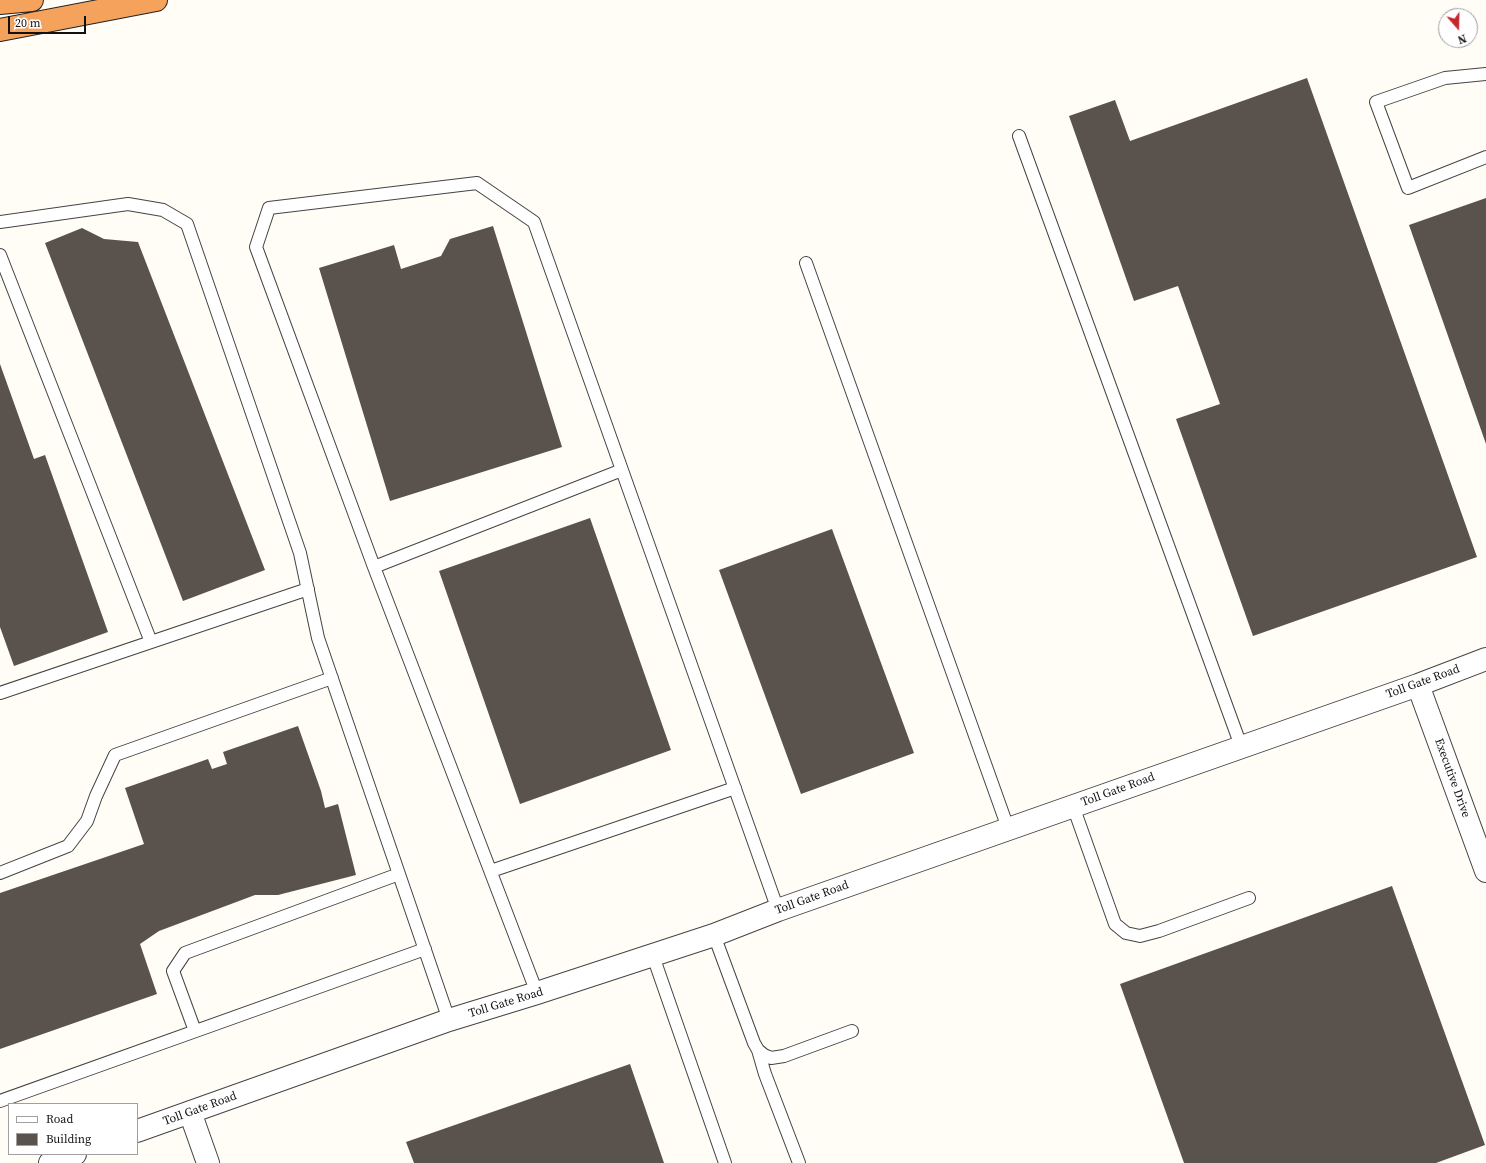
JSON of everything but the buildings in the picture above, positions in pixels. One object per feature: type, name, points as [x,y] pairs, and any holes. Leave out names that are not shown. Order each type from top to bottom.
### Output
[{"type":"highway","points":[[0,3],[32,0]]},
{"type":"highway","points":[[0,30],[156,0]]},
{"type":"street","name":"Toll Gate Road","points":[[138,1131],[449,1020],[537,994],[714,935],[778,910],[1486,659]]},
{"type":"street","name":"Executive Drive","points":[[1418,684],[1486,871]]},
{"type":"street","points":[[190,1112],[208,1163]]},
{"type":"street","points":[[50,1163],[72,1155]]},
{"type":"lane","points":[[1486,74],[1445,78],[1376,102],[1408,188],[1486,157]]},
{"type":"lane","points":[[1019,136],[1241,746]]},
{"type":"lane","points":[[537,994],[374,567],[256,247],[270,208],[477,183],[534,222],[778,910]]},
{"type":"lane","points":[[0,222],[128,204],[163,210],[187,224],[300,553],[318,638],[449,1020]]},
{"type":"lane","points":[[0,255],[150,642]]},
{"type":"lane","points":[[806,263],[1008,828]]},
{"type":"lane","points":[[374,567],[622,470]]},
{"type":"lane","points":[[0,693],[308,590]]},
{"type":"lane","points":[[0,872],[68,846],[87,821],[96,796],[115,755],[332,678]]},
{"type":"lane","points":[[491,871],[735,788]]},
{"type":"lane","points":[[1073,806],[1115,924],[1126,933],[1140,936],[1158,931],[1249,898]]},
{"type":"lane","points":[[195,1031],[173,971],[185,953],[399,874]]},
{"type":"lane","points":[[714,935],[799,1163]]},
{"type":"lane","points":[[0,1101],[425,949]]},
{"type":"lane","points":[[653,956],[725,1163]]},
{"type":"lane","points":[[758,1050],[771,1058],[784,1056],[852,1031]]}]
